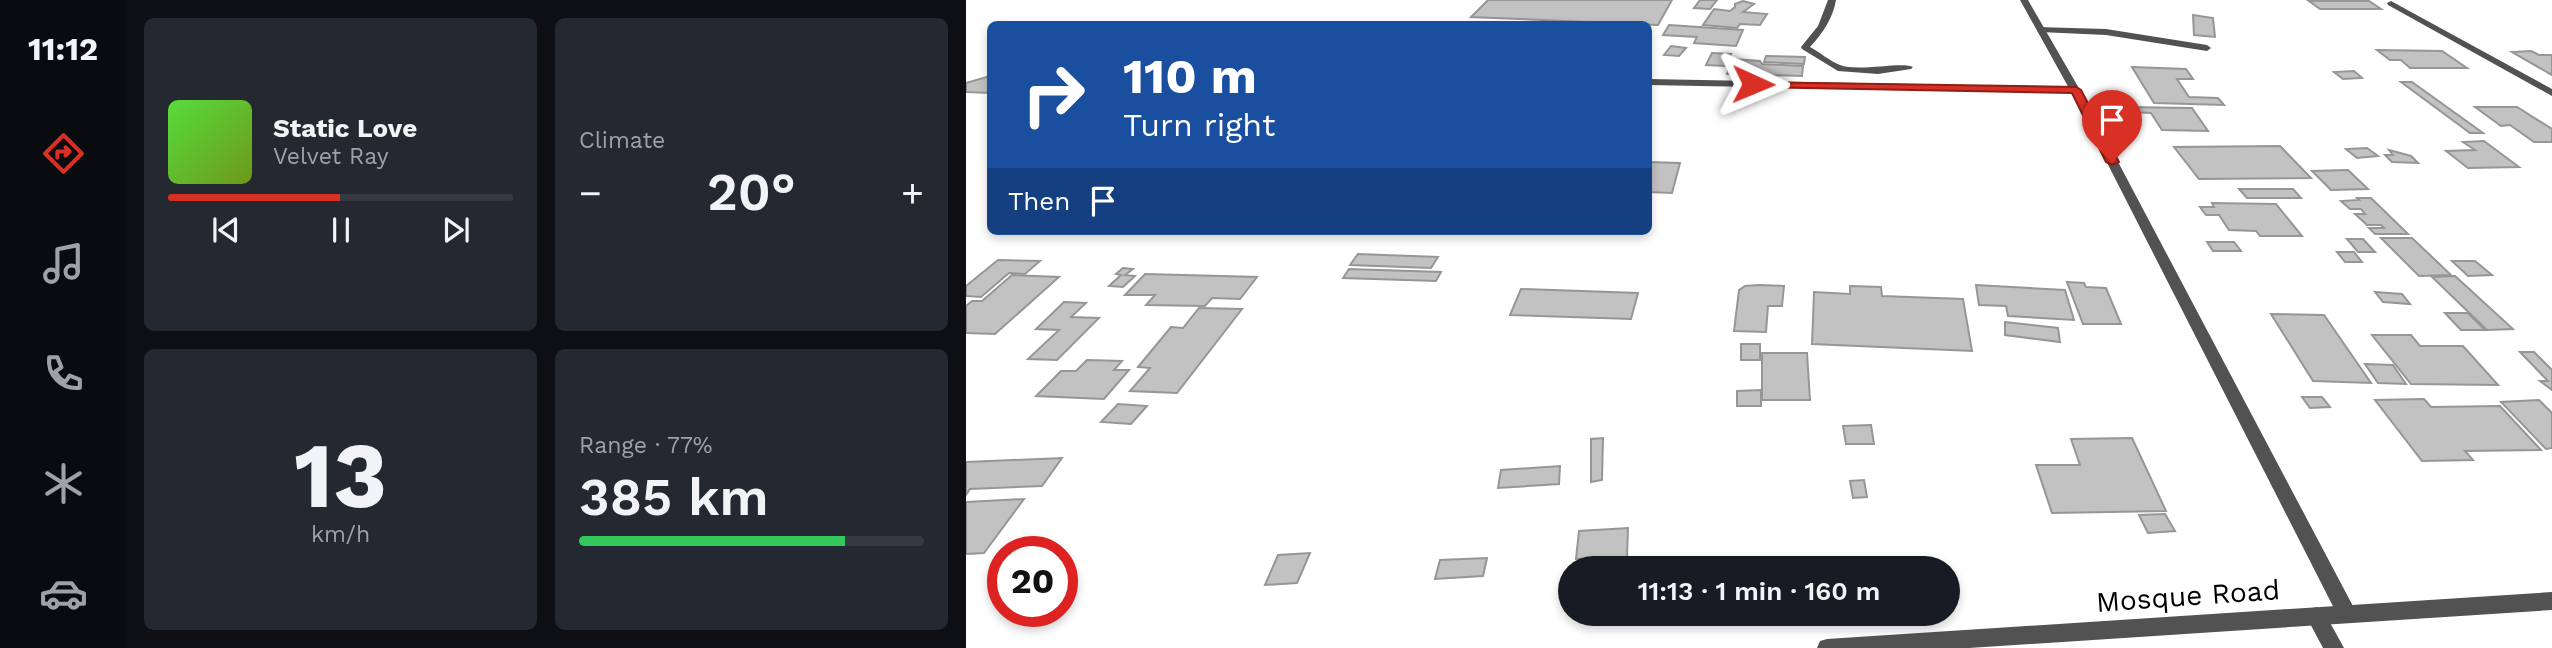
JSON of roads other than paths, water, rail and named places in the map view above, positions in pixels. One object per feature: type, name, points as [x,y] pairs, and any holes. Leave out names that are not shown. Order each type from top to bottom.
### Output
[{"type":"street","points":[[1832,0],[1824,23],[1805,47],[1838,68],[1878,71],[1908,67]]},
{"type":"street","points":[[2024,0],[2076,90],[2347,614]]},
{"type":"street","points":[[2391,3],[2552,93]]},
{"type":"street","points":[[2039,29],[2106,32],[2207,48]]},
{"type":"street","points":[[1652,82],[2076,90]]},
{"type":"street","name":"Mosque Road","points":[[1836,648],[2552,601]]},
{"type":"street","points":[[2316,616],[2334,648]]}]
